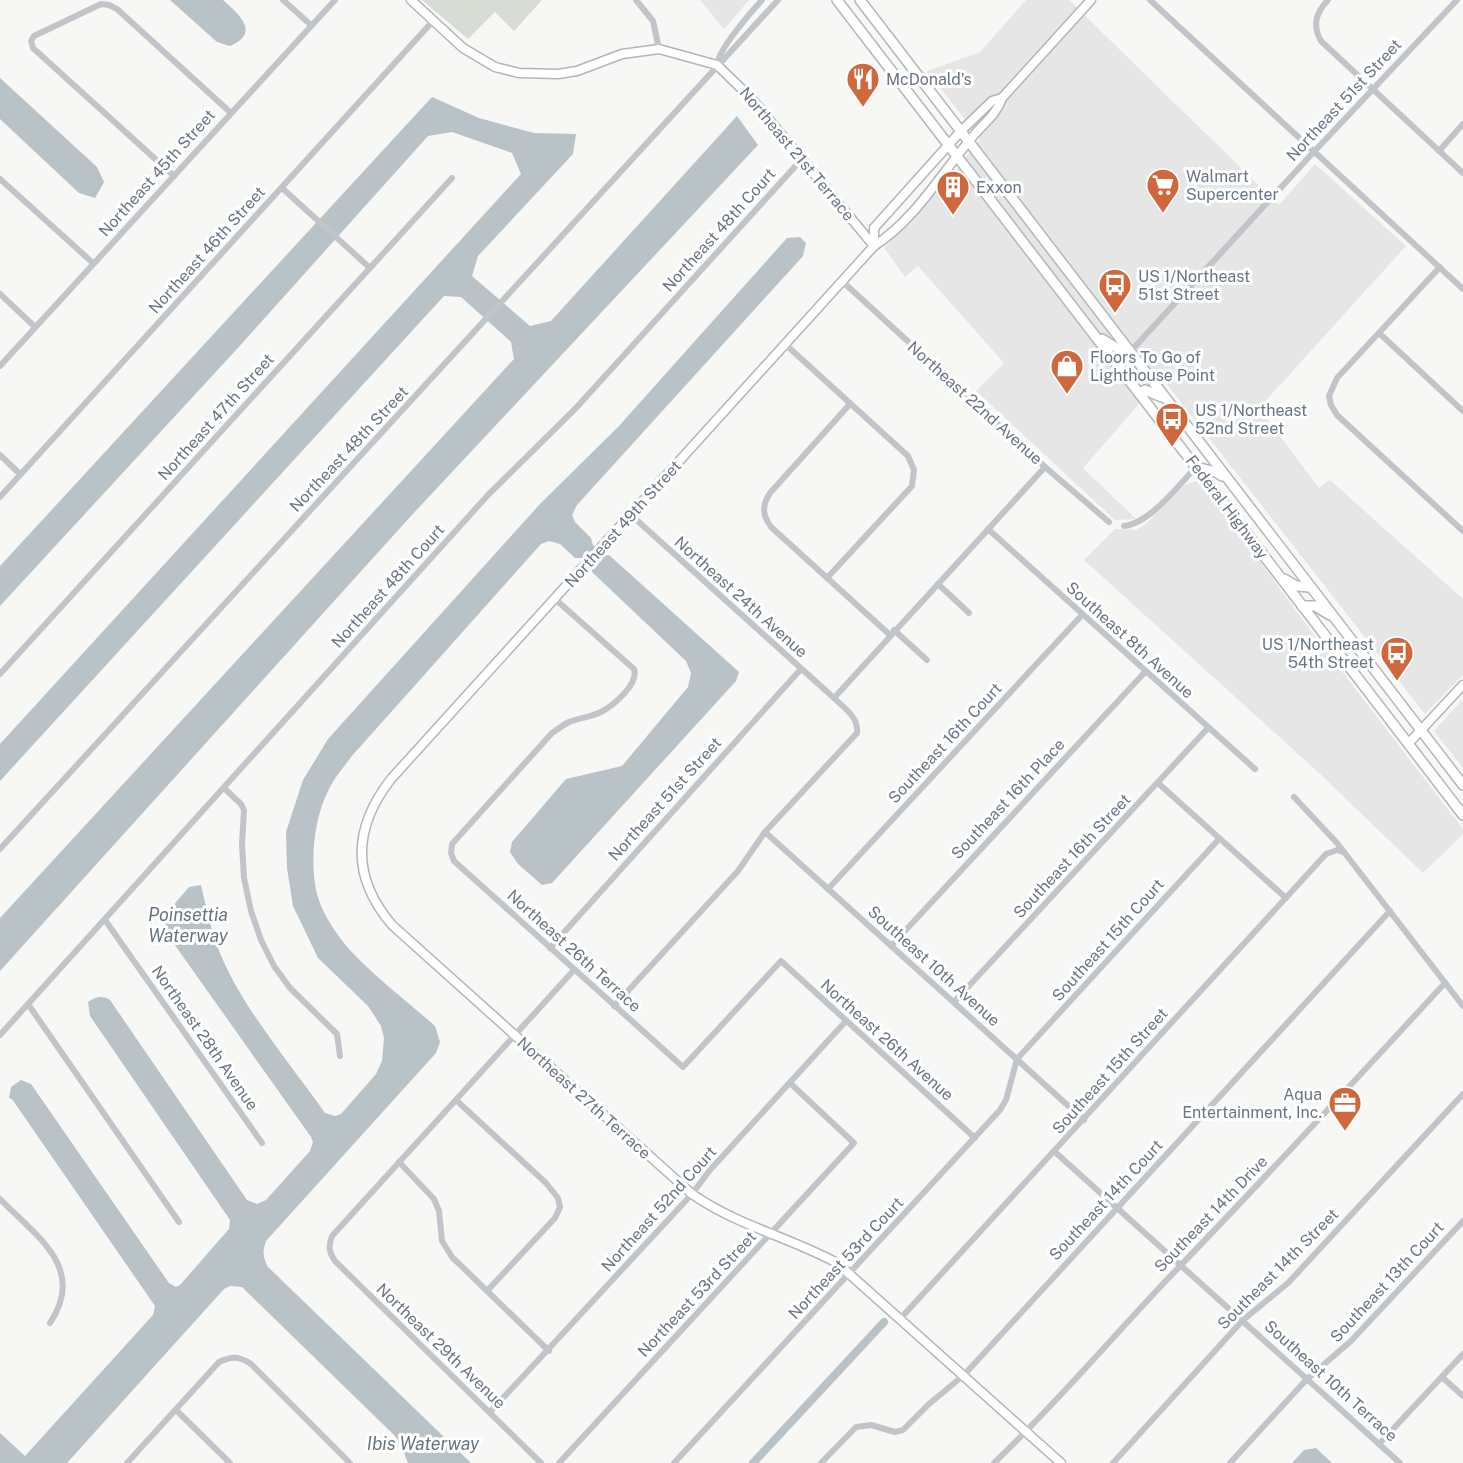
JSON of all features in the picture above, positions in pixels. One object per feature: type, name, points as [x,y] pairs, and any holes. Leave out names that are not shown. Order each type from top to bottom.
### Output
[{"type":"main road","name":"Federal Highway","points":[[837,0],[1463,815]]},
{"type":"main road","name":"Federal Highway","points":[[860,0],[1463,785]]},
{"type":"main road","points":[[1095,335],[1120,350],[1130,352]]},
{"type":"main road","points":[[1139,393],[1145,390],[1155,392],[1167,400]]},
{"type":"main road","points":[[1196,467],[1216,472],[1229,481]]},
{"type":"main road","points":[[1280,576],[1296,586],[1310,587]]},
{"type":"main road","points":[[1302,606],[1315,606],[1334,618]]},
{"type":"street","points":[[283,0],[311,25]]},
{"type":"street","name":"Northeast 45th Street","points":[[0,366],[335,0]]},
{"type":"street","points":[[411,0],[463,48],[495,67],[519,73],[558,74],[577,71],[622,54],[658,49],[717,65]]},
{"type":"street","points":[[636,0],[653,21],[658,49]]},
{"type":"street","name":"Northeast 48th Street","points":[[717,65],[718,56],[742,21],[762,0]]},
{"type":"street","name":"Northeast 48th Street","points":[[0,849],[778,0]]},
{"type":"street","name":"Northeast 49th Street","points":[[373,804],[391,779],[842,281],[874,246],[887,237],[915,208],[999,107],[1002,98],[1091,0]]},
{"type":"street","points":[[1150,0],[1463,289]]},
{"type":"street","points":[[1328,0],[1317,14],[1315,24],[1316,32],[1321,40],[1463,174]]},
{"type":"street","name":"Northeast 51st Street","points":[[1130,352],[1457,0]]},
{"type":"street","points":[[174,176],[33,48],[31,40],[34,36],[101,4],[109,5],[117,9],[231,113]]},
{"type":"street","name":"Northeast 46th Street","points":[[0,496],[433,21]]},
{"type":"street","name":"Northeast 21st Terrace","points":[[717,65],[752,99],[874,246]]},
{"type":"street","name":"Northeast 49th Street","points":[[874,246],[874,228],[961,131],[992,101],[1002,98]]},
{"type":"street","points":[[1438,151],[1463,124]]},
{"type":"street","name":"Northeast 48th Court","points":[[0,1035],[488,495],[576,408],[801,160]]},
{"type":"street","name":"Northeast 47th Street","points":[[0,674],[452,178]]},
{"type":"street","points":[[0,179],[93,263]]},
{"type":"street","points":[[282,188],[370,268]]},
{"type":"street","points":[[1440,267],[1337,378],[1329,396],[1337,415],[1463,531]]},
{"type":"street","name":"Northeast 22nd Avenue","points":[[842,281],[1045,467],[1109,522]]},
{"type":"street","points":[[0,294],[35,327]]},
{"type":"street","points":[[1379,333],[1463,411]]},
{"type":"street","points":[[785,344],[908,456],[914,470],[912,486],[827,578]]},
{"type":"street","points":[[850,404],[770,493],[764,502],[766,520],[827,578],[927,660]]},
{"type":"street","points":[[0,455],[20,474]]},
{"type":"street","points":[[834,698],[1045,467]]},
{"type":"street","points":[[1124,526],[1133,525],[1148,515],[1196,467]]},
{"type":"street","name":"Northeast 24th Avenue","points":[[631,515],[834,698],[854,717],[858,724],[857,733],[765,832]]},
{"type":"street","name":"Southeast 8th Avenue","points":[[988,529],[1255,769]]},
{"type":"street","points":[[938,584],[969,613]]},
{"type":"street","name":"Northeast 26th Terrace","points":[[555,599],[634,669],[636,675],[634,682],[612,705],[600,712],[568,722],[552,732],[452,844],[451,853],[454,861],[683,1067]]},
{"type":"street","name":"Southeast 16th Court","points":[[828,889],[1082,615]]},
{"type":"street","name":"Northeast 51st Street","points":[[550,948],[801,669]]},
{"type":"street","name":"Southeast 16th Place","points":[[891,946],[1145,672]]},
{"type":"street","points":[[1408,744],[1463,685]]},
{"type":"street","name":"Southeast 16th Street","points":[[954,1002],[1208,728]]},
{"type":"street","points":[[1158,783],[1286,898]]},
{"type":"street","points":[[224,788],[241,804],[244,810],[242,844],[244,878],[251,911],[261,940],[274,966],[290,988],[337,1034],[340,1056]]},
{"type":"street","points":[[1294,797],[1337,843],[1463,1006]]},
{"type":"street","name":"Northeast 27th Terrace","points":[[373,804],[366,820],[361,858],[370,892],[392,925],[692,1194],[710,1207],[737,1221],[837,1263],[1061,1463]]},
{"type":"street","points":[[614,1006],[748,858],[765,832]]},
{"type":"street","name":"Southeast 10th Avenue","points":[[765,832],[1084,1120]]},
{"type":"street","name":"Southeast 15th Court","points":[[1017,1059],[1219,839]]},
{"type":"street","name":"Southeast 15th Street","points":[[900,1319],[1326,854],[1337,850],[1344,852]]},
{"type":"street","name":"Southeast 14th Court","points":[[821,1463],[856,1427],[871,1425],[895,1431],[903,1430],[929,1404],[964,1375],[1390,911]]},
{"type":"street","name":"Northeast 28th Avenue","points":[[105,920],[262,1143]]},
{"type":"street","name":"Northeast 26th Avenue","points":[[683,1067],[781,961],[975,1138]]},
{"type":"street","points":[[549,1351],[452,1257],[442,1241],[439,1211],[434,1199],[399,1162],[574,970]]},
{"type":"street","name":"Southeast 14th Drive","points":[[994,1463],[1026,1432],[1445,983]]},
{"type":"street","points":[[28,1004],[179,1222]]},
{"type":"street","name":"Northeast 52nd Court","points":[[490,1412],[549,1351],[692,1194],[710,1170],[846,1021]]},
{"type":"street","name":"Northeast 53rd Court","points":[[674,1463],[1000,1110],[1006,1100],[1017,1059]]},
{"type":"street","name":"Northeast 53rd Street","points":[[559,1463],[854,1143],[790,1083]]},
{"type":"street","name":"Southeast 14th Street","points":[[1113,1463],[1243,1320],[1288,1283],[1463,1094]]},
{"type":"street","points":[[456,1101],[546,1183],[558,1198],[560,1207],[555,1218],[487,1291]]},
{"type":"street","name":"Southeast 10th Terrace","points":[[1055,1152],[1401,1463]]},
{"type":"street","name":"Northeast 29th Avenue","points":[[399,1162],[332,1236],[329,1244],[330,1253],[335,1261],[541,1463]]},
{"type":"street","points":[[0,1199],[48,1248],[60,1266],[63,1275],[63,1295],[50,1323]]},
{"type":"street","name":"Southeast 13th Court","points":[[1230,1463],[1307,1379],[1351,1341],[1463,1221]]},
{"type":"street","points":[[1379,1444],[1463,1354]]},
{"type":"street","points":[[127,1463],[219,1362],[234,1357],[250,1364],[350,1463]]},
{"type":"street","points":[[1442,1377],[1463,1396]]},
{"type":"street","points":[[176,1410],[230,1463]]},
{"type":"shaded area","points":[[422,0],[542,0],[514,31],[495,12],[468,39]]},
{"type":"shaded area","points":[[700,0],[749,0],[724,29]]},
{"type":"shaded area","points":[[1026,0],[1069,0],[1279,205],[1315,164],[1406,246],[1259,408],[1319,488],[1330,480],[1463,599],[1463,675],[1425,714],[1162,378],[1083,468],[1136,519],[1115,520],[976,391],[1004,363],[918,266],[905,277],[884,248],[953,174],[980,139],[927,71],[980,52]]},
{"type":"shaded area","points":[[1196,481],[1204,486],[1317,639],[1463,829],[1463,834],[1423,873],[1317,771],[1084,560],[1115,529],[1136,530],[1145,525],[1185,485]]},
{"type":"shaded area","points":[[1463,699],[1463,768],[1434,731]]},
{"type":"water","points":[[170,0],[223,0],[244,23],[246,29],[244,35],[230,46],[217,42]]},
{"type":"water","points":[[0,78],[97,167],[104,182],[95,198],[79,193],[0,119]]},
{"type":"water","points":[[432,97],[479,118],[534,133],[576,134],[573,154],[478,256],[472,276],[530,326],[551,321],[737,116],[758,145],[410,517],[0,971],[0,918],[514,359],[511,342],[461,297],[444,296],[0,781],[0,744],[521,174],[512,153],[452,132],[428,136],[236,350],[0,606],[0,566]]},
{"type":"water","points":[[800,237],[806,243],[803,256],[577,505],[572,515],[575,522],[604,556],[609,555],[739,672],[736,681],[552,883],[542,885],[518,864],[510,852],[512,842],[566,779],[622,766],[688,687],[691,673],[686,661],[592,572],[592,568],[581,558],[575,558],[560,544],[549,541],[541,544],[351,757],[332,783],[320,811],[313,865],[316,890],[327,918],[344,943],[364,964],[435,1026],[440,1042],[436,1053],[266,1241],[264,1257],[268,1267],[471,1463],[408,1463],[394,1435],[242,1287],[230,1286],[224,1289],[67,1463],[0,1463],[0,1433],[25,1456],[153,1315],[155,1306],[12,1099],[9,1098],[11,1087],[21,1080],[31,1084],[169,1283],[176,1287],[180,1285],[229,1229],[230,1220],[90,1016],[88,1002],[99,997],[107,998],[247,1200],[257,1204],[266,1200],[310,1151],[313,1142],[167,934],[168,914],[189,887],[201,885],[219,951],[244,999],[325,1113],[335,1116],[341,1114],[376,1074],[382,1061],[384,1038],[381,1026],[368,1006],[318,958],[293,906],[287,868],[286,832],[303,780],[328,739],[540,504],[619,426],[787,238]]},
{"type":"water","points":[[1316,1448],[1332,1463],[1292,1463],[1304,1450]]},
{"type":"waterway","points":[[753,1463],[884,1322]]},
{"type":"place","name":"McDonald's","points":[[863,108]]},
{"type":"place","name":"Walmart Supercenter","points":[[1163,214]]},
{"type":"place","name":"Exxon","points":[[953,216]]},
{"type":"place","name":"US 1/Northeast 51st Street","points":[[1115,314]]},
{"type":"place","name":"Floors To Go of Lighthouse Point","points":[[1067,395]]},
{"type":"place","name":"US 1/Northeast 52nd Street","points":[[1172,448]]},
{"type":"place","name":"US 1/Northeast 54th Street","points":[[1397,682]]},
{"type":"place","name":"Aqua Entertainment, Inc.","points":[[1345,1132]]},
{"type":"water label","name":"Poinsettia Waterway","points":[[188,924]]},
{"type":"water label","name":"Ibis Waterway","points":[[423,1443]]}]
